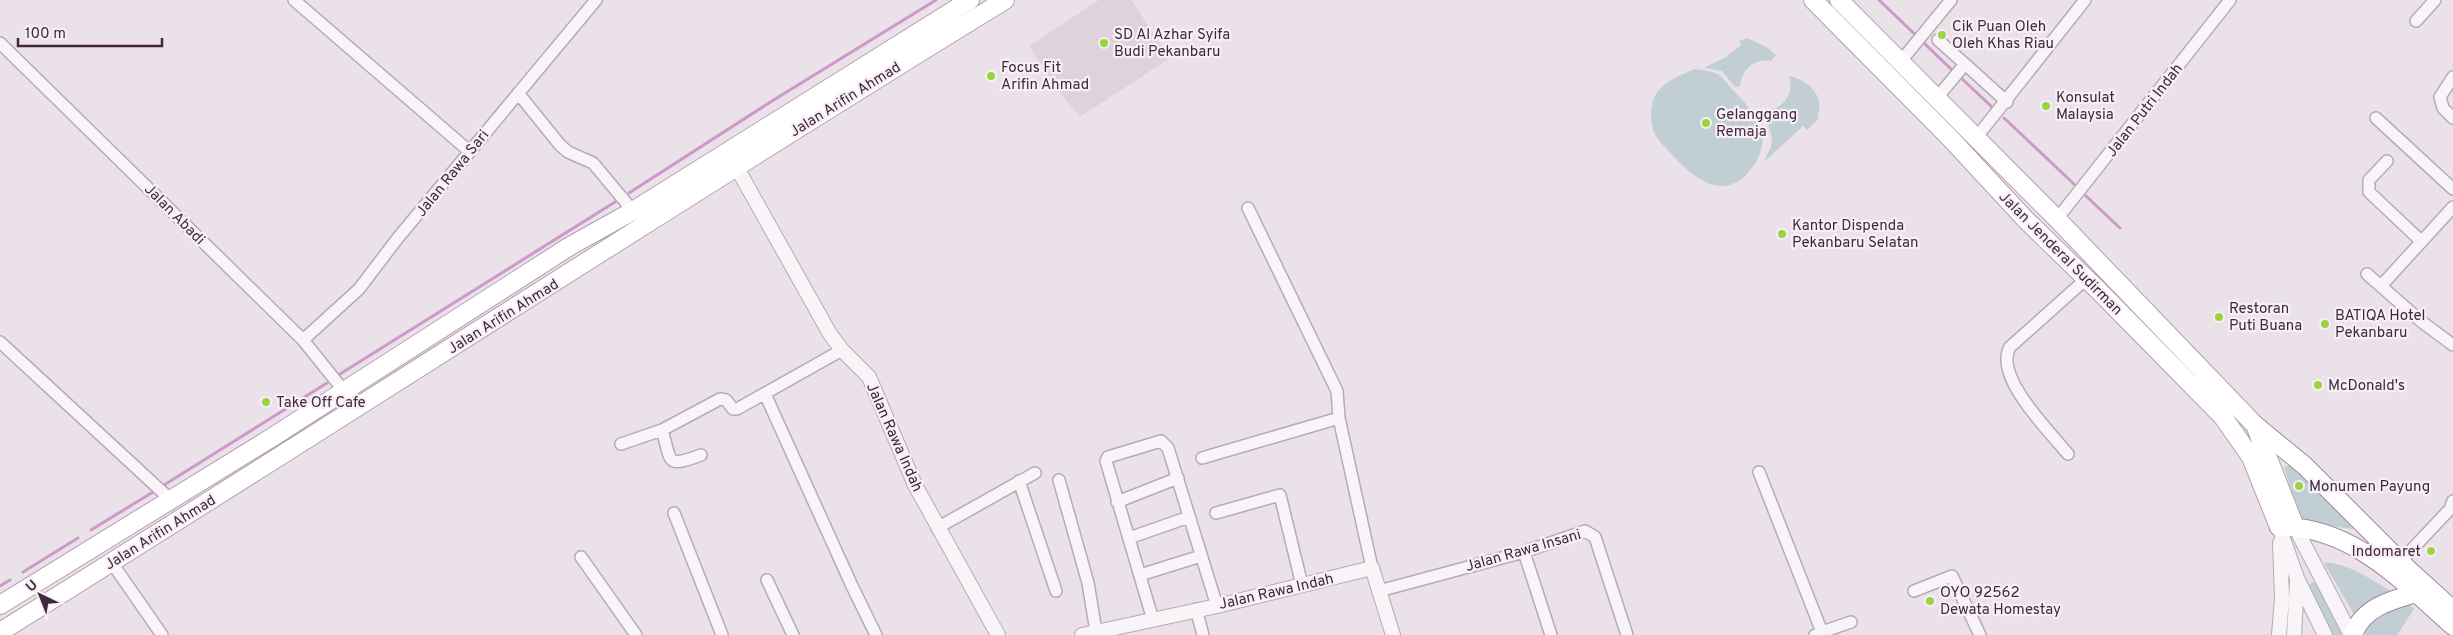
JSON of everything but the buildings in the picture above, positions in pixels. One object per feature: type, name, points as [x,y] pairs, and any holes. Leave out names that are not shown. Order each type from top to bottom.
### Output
[{"type":"main road","name":"Jalan Arifin Ahmad","points":[[0,605],[271,438],[570,246],[633,211],[970,0]]},
{"type":"main road","name":"Jalan Arifin Ahmad","points":[[0,632],[739,172],[914,56],[1005,0]]},
{"type":"main road","name":"Jalan Jenderal Sudirman","points":[[1813,0],[1950,138],[2026,220],[2235,432],[2251,457],[2287,527]]},
{"type":"main road","name":"Jalan Jenderal Sudirman","points":[[1839,0],[1901,61],[2256,425],[2287,527]]},
{"type":"main road","points":[[905,40],[914,56]]},
{"type":"main road","points":[[2026,220],[2042,205]]},
{"type":"main road","points":[[2256,425],[2305,466],[2453,610]]},
{"type":"main road","points":[[271,438],[278,458]]},
{"type":"main road","points":[[2287,527],[2320,532],[2359,548],[2416,593],[2453,626]]},
{"type":"main road","points":[[2352,635],[2365,616],[2383,604],[2416,593]]},
{"type":"street","points":[[294,0],[469,151]]},
{"type":"street","name":"Jalan Rawa Sari","points":[[303,340],[359,289],[469,151],[596,0]]},
{"type":"street","points":[[1901,61],[1951,0]]},
{"type":"street","points":[[1976,138],[2007,102],[2085,0]]},
{"type":"street","name":"Jalan Putri Indah","points":[[2057,220],[2230,0]]},
{"type":"street","points":[[2416,21],[2435,0]]},
{"type":"street","points":[[1938,40],[2007,102]]},
{"type":"street","name":"Jalan Abadi","points":[[0,43],[303,340],[344,391]]},
{"type":"street","points":[[1936,99],[1965,64]]},
{"type":"street","points":[[2453,77],[2440,97],[2443,108],[2453,118]]},
{"type":"street","points":[[518,93],[560,146],[568,152],[593,163],[633,211]]},
{"type":"street","points":[[2376,118],[2453,189]]},
{"type":"street","points":[[2387,161],[2369,180],[2369,192],[2421,241]]},
{"type":"street","name":"Jalan Rawa Indah","points":[[739,172],[830,334],[842,350],[869,377],[905,464],[937,528],[998,635]]},
{"type":"street","points":[[2381,286],[2453,206]]},
{"type":"street","points":[[1248,208],[1337,391],[1339,418],[1372,568],[1393,635]]},
{"type":"street","points":[[2367,274],[2453,345]]},
{"type":"street","points":[[2068,454],[2022,399],[2006,358],[2010,347],[2086,279]]},
{"type":"street","points":[[0,342],[170,499]]},
{"type":"street","points":[[621,444],[662,430],[720,399],[726,400],[736,409],[842,350]]},
{"type":"street","points":[[765,394],[876,635]]},
{"type":"street","points":[[1202,458],[1339,418]]},
{"type":"street","points":[[662,430],[670,458],[674,462],[678,463],[701,455]]},
{"type":"street","points":[[1153,620],[1106,465],[1108,457],[1160,441],[1168,448],[1217,606]]},
{"type":"street","points":[[1759,472],[1819,634],[1851,622]]},
{"type":"street","points":[[937,528],[1019,481],[1035,474]]},
{"type":"street","points":[[1116,502],[1178,478]]},
{"type":"street","points":[[1060,480],[1088,583],[1089,633]]},
{"type":"street","points":[[1019,481],[1056,591]]},
{"type":"street","points":[[1216,512],[1280,495],[1302,585]]},
{"type":"street","points":[[2401,561],[2450,509],[2453,501]]},
{"type":"street","points":[[674,513],[722,635]]},
{"type":"street","points":[[1129,538],[1189,517]]},
{"type":"street","points":[[2287,527],[2298,578],[2325,635]]},
{"type":"street","points":[[2279,635],[2287,527]]},
{"type":"street","points":[[2287,527],[2352,635]]},
{"type":"street","name":"Jalan Rawa Insani","points":[[1379,591],[1524,552],[1585,531],[1592,534],[1627,635]]},
{"type":"street","points":[[1524,552],[1551,635]]},
{"type":"street","points":[[1140,575],[1201,556]]},
{"type":"street","points":[[581,557],[636,635]]},
{"type":"street","points":[[112,562],[162,635]]},
{"type":"street","name":"Jalan Rawa Indah","points":[[1089,633],[1217,606],[1372,568]]},
{"type":"street","points":[[1914,591],[1952,576],[1980,635]]},
{"type":"street","points":[[2294,635],[2298,578]]},
{"type":"street","points":[[767,580],[793,635]]},
{"type":"street","points":[[1196,609],[1203,635]]},
{"type":"shaded area","points":[[1099,0],[1131,0],[1170,58],[1080,117],[1058,90],[1029,46]]},
{"type":"shaded area","points":[[1747,38],[1768,48],[1776,55],[1771,61],[1759,61],[1750,66],[1743,74],[1740,86],[1735,87],[1722,71],[1704,68],[1726,57],[1741,45],[1739,41]]},
{"type":"shaded area","name":"Gelanggang Remaja","points":[[1695,69],[1712,72],[1721,77],[1755,116],[1762,134],[1760,154],[1754,165],[1744,177],[1733,184],[1722,186],[1711,184],[1690,172],[1659,141],[1654,132],[1651,122],[1651,111],[1653,100],[1658,91],[1667,82]]},
{"type":"shaded area","points":[[1789,76],[1803,81],[1815,92],[1819,104],[1818,119],[1807,130],[1803,126],[1765,161],[1772,142],[1766,110],[1778,107],[1787,99],[1790,88]]},
{"type":"shaded area","points":[[2291,465],[2352,529],[2325,525],[2302,525],[2284,467]]},
{"type":"shaded area","points":[[2324,563],[2346,567],[2358,572],[2384,587],[2414,609],[2397,635],[2366,635]]},
{"type":"shaded area","points":[[2312,582],[2317,584],[2344,635],[2333,635],[2309,591],[2308,587]]},
{"type":"waterway","points":[[629,193],[772,101],[936,0]]},
{"type":"waterway","points":[[1879,0],[1951,69]]},
{"type":"waterway","points":[[1960,77],[1992,107]]},
{"type":"waterway","points":[[2004,118],[2075,185]]},
{"type":"waterway","points":[[2086,196],[2120,228]]},
{"type":"waterway","points":[[340,374],[615,202]]},
{"type":"waterway","points":[[164,485],[327,383]]},
{"type":"waterway","points":[[91,530],[153,492]]},
{"type":"waterway","points":[[23,572],[78,538]]},
{"type":"waterway","points":[[0,586],[10,580]]},
{"type":"place","name":"Cik Puan Oleh Oleh Khas Riau","points":[[1942,35]]},
{"type":"place","name":"SD Al Azhar Syifa Budi Pekanbaru","points":[[1104,43]]},
{"type":"place","name":"Focus Fit Arifin Ahmad","points":[[991,76]]},
{"type":"place","name":"Konsulat Malaysia","points":[[2046,106]]},
{"type":"place","name":"Gelanggang Remaja","points":[[1706,123]]},
{"type":"place","name":"Kantor Dispenda Pekanbaru Selatan","points":[[1782,234]]},
{"type":"place","name":"Restoran Puti Buana","points":[[2219,317]]},
{"type":"place","name":"BATIQA Hotel Pekanbaru","points":[[2325,324]]},
{"type":"place","name":"McDonald's","points":[[2318,385]]},
{"type":"place","name":"Take Off Cafe","points":[[266,402]]},
{"type":"place","name":"Monumen Payung","points":[[2299,486]]},
{"type":"place","name":"Indomaret","points":[[2431,551]]},
{"type":"place","name":"OYO 92562 Dewata Homestay","points":[[1930,601]]}]
